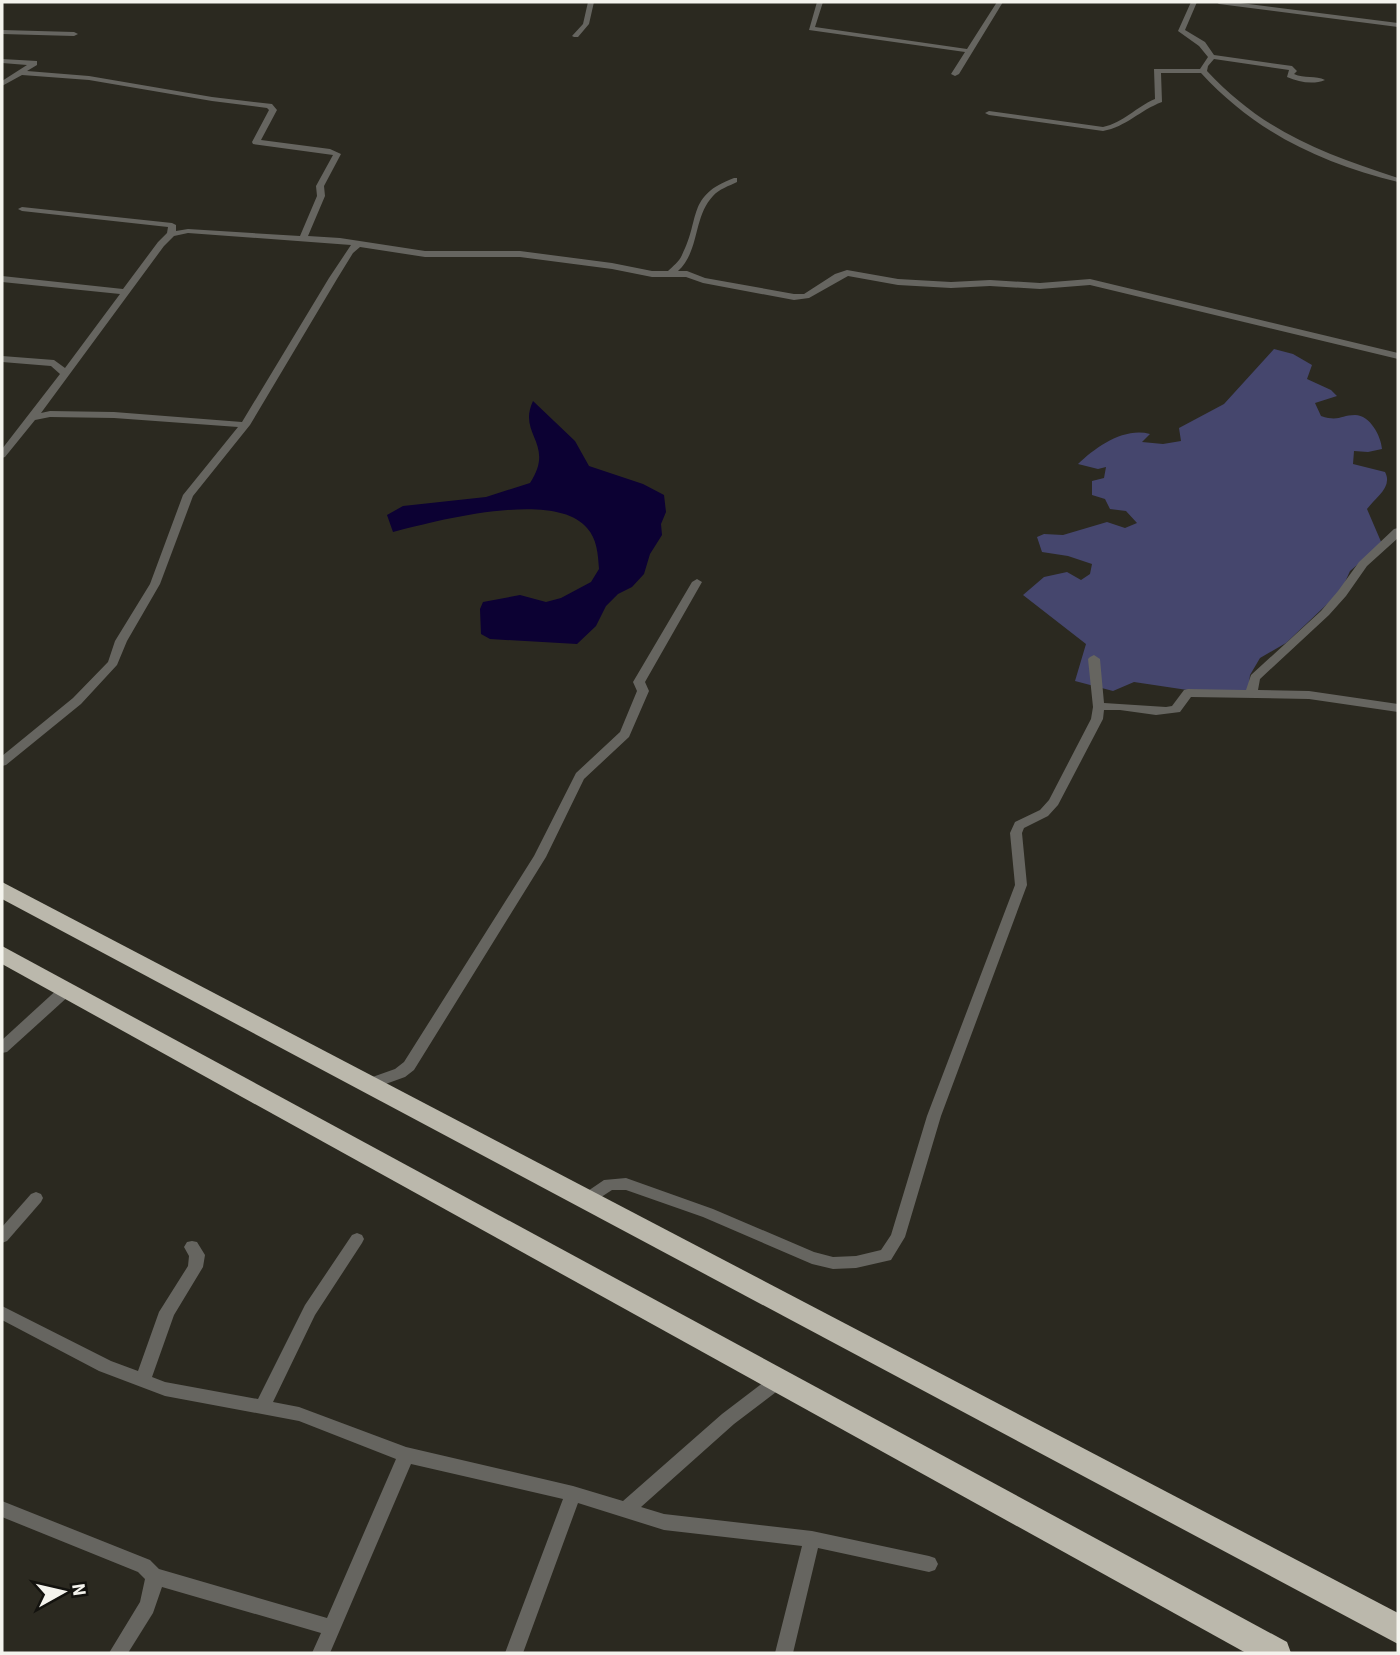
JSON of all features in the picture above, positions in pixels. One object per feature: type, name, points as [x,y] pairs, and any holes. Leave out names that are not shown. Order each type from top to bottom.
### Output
[{"type":"highway","points":[[2,890],[1398,1629]]},
{"type":"highway","points":[[2,954],[1276,1653]]},
{"type":"street","points":[[576,36],[586,24],[592,2]]},
{"type":"street","points":[[820,2],[811,29],[970,51]]},
{"type":"street","points":[[955,74],[1000,2]]},
{"type":"street","points":[[1194,2],[1181,31],[1202,44],[1212,57],[1292,68],[1290,75],[1301,80],[1321,80]]},
{"type":"street","points":[[1219,2],[1398,25]]},
{"type":"street","points":[[2,32],[74,34]]},
{"type":"street","points":[[1203,71],[1203,66],[1212,57]]},
{"type":"street","points":[[2,61],[34,63],[2,83]]},
{"type":"street","points":[[989,113],[1112,128],[1129,120],[1138,110],[1159,100],[1157,71],[1203,71],[1241,111],[1297,145],[1398,180]]},
{"type":"street","points":[[21,72],[89,78],[269,106],[273,110],[256,142],[337,154],[320,186],[321,196],[303,239]]},
{"type":"street","points":[[672,272],[690,252],[696,225],[710,192],[734,180]]},
{"type":"street","points":[[22,209],[172,225],[171,234]]},
{"type":"street","points":[[2,455],[161,244],[171,234],[202,230],[425,254],[512,253],[612,265],[652,274],[672,272],[794,298],[806,296],[847,273],[898,282],[940,285],[990,283],[1040,286],[1095,283],[1398,356]]},
{"type":"street","points":[[2,762],[77,701],[113,663],[121,641],[155,584],[188,495],[244,425],[333,278],[344,267],[350,250],[357,245]]},
{"type":"street","points":[[2,279],[125,292]]},
{"type":"street","points":[[2,359],[54,363],[65,374]]},
{"type":"street","points":[[32,418],[50,414],[93,414],[244,425]]},
{"type":"street","points":[[1251,694],[1255,678],[1331,607],[1348,588],[1354,574],[1385,547],[1398,531]]},
{"type":"street","points":[[369,1084],[400,1073],[409,1066],[540,857],[580,776],[625,734],[643,691],[639,682],[643,673],[697,582]]},
{"type":"street","points":[[587,1199],[609,1184],[626,1184],[708,1213],[812,1258],[844,1263],[873,1260],[886,1255],[898,1237],[934,1116],[1021,885],[1016,833],[1019,825],[1044,813],[1054,802],[1097,719],[1094,659]]},
{"type":"street","points":[[1098,707],[1118,704],[1161,713],[1176,709],[1188,693],[1309,695],[1398,708]]},
{"type":"street","points":[[2,1048],[66,990]]},
{"type":"street","points":[[2,1237],[36,1198]]},
{"type":"street","points":[[263,1406],[310,1310],[357,1239]]},
{"type":"street","points":[[144,1379],[167,1312],[195,1266],[197,1255],[192,1247]]},
{"type":"street","points":[[2,1314],[105,1366],[165,1389],[299,1414],[406,1455],[573,1494],[680,1526],[812,1539],[929,1564]]},
{"type":"street","points":[[625,1510],[727,1419],[778,1381]]},
{"type":"street","points":[[321,1653],[406,1455]]},
{"type":"street","points":[[514,1653],[573,1494]]},
{"type":"street","points":[[2,1509],[144,1566],[154,1576],[332,1628]]},
{"type":"street","points":[[784,1653],[812,1539]]},
{"type":"street","points":[[118,1653],[146,1609],[154,1588],[154,1576]]},
{"type":"shaded area","points":[[1274,349],[1293,354],[1312,365],[1307,379],[1331,390],[1337,396],[1315,403],[1321,416],[1360,416],[1370,422],[1377,433],[1382,449],[1354,451],[1353,464],[1385,472],[1387,477],[1385,487],[1367,509],[1382,544],[1350,571],[1341,591],[1286,643],[1260,658],[1250,675],[1248,691],[1194,691],[1134,682],[1113,691],[1075,681],[1086,644],[1023,595],[1044,577],[1067,572],[1081,580],[1090,574],[1092,564],[1068,556],[1042,552],[1037,537],[1044,534],[1063,535],[1107,522],[1125,528],[1137,523],[1126,511],[1110,509],[1105,499],[1092,495],[1092,481],[1104,478],[1106,467],[1098,469],[1078,464],[1102,445],[1130,433],[1150,434],[1142,442],[1163,444],[1181,441],[1179,428],[1224,404]]},
{"type":"shaded area","points":[[533,401],[575,441],[589,466],[643,484],[664,495],[666,512],[661,524],[662,535],[650,554],[644,574],[632,587],[618,594],[606,606],[596,626],[577,644],[490,639],[481,634],[480,609],[483,602],[520,595],[546,602],[561,598],[591,582],[599,569],[595,542],[587,528],[571,517],[549,511],[494,511],[393,532],[387,515],[403,506],[486,497],[530,483],[539,458],[529,423]]}]
